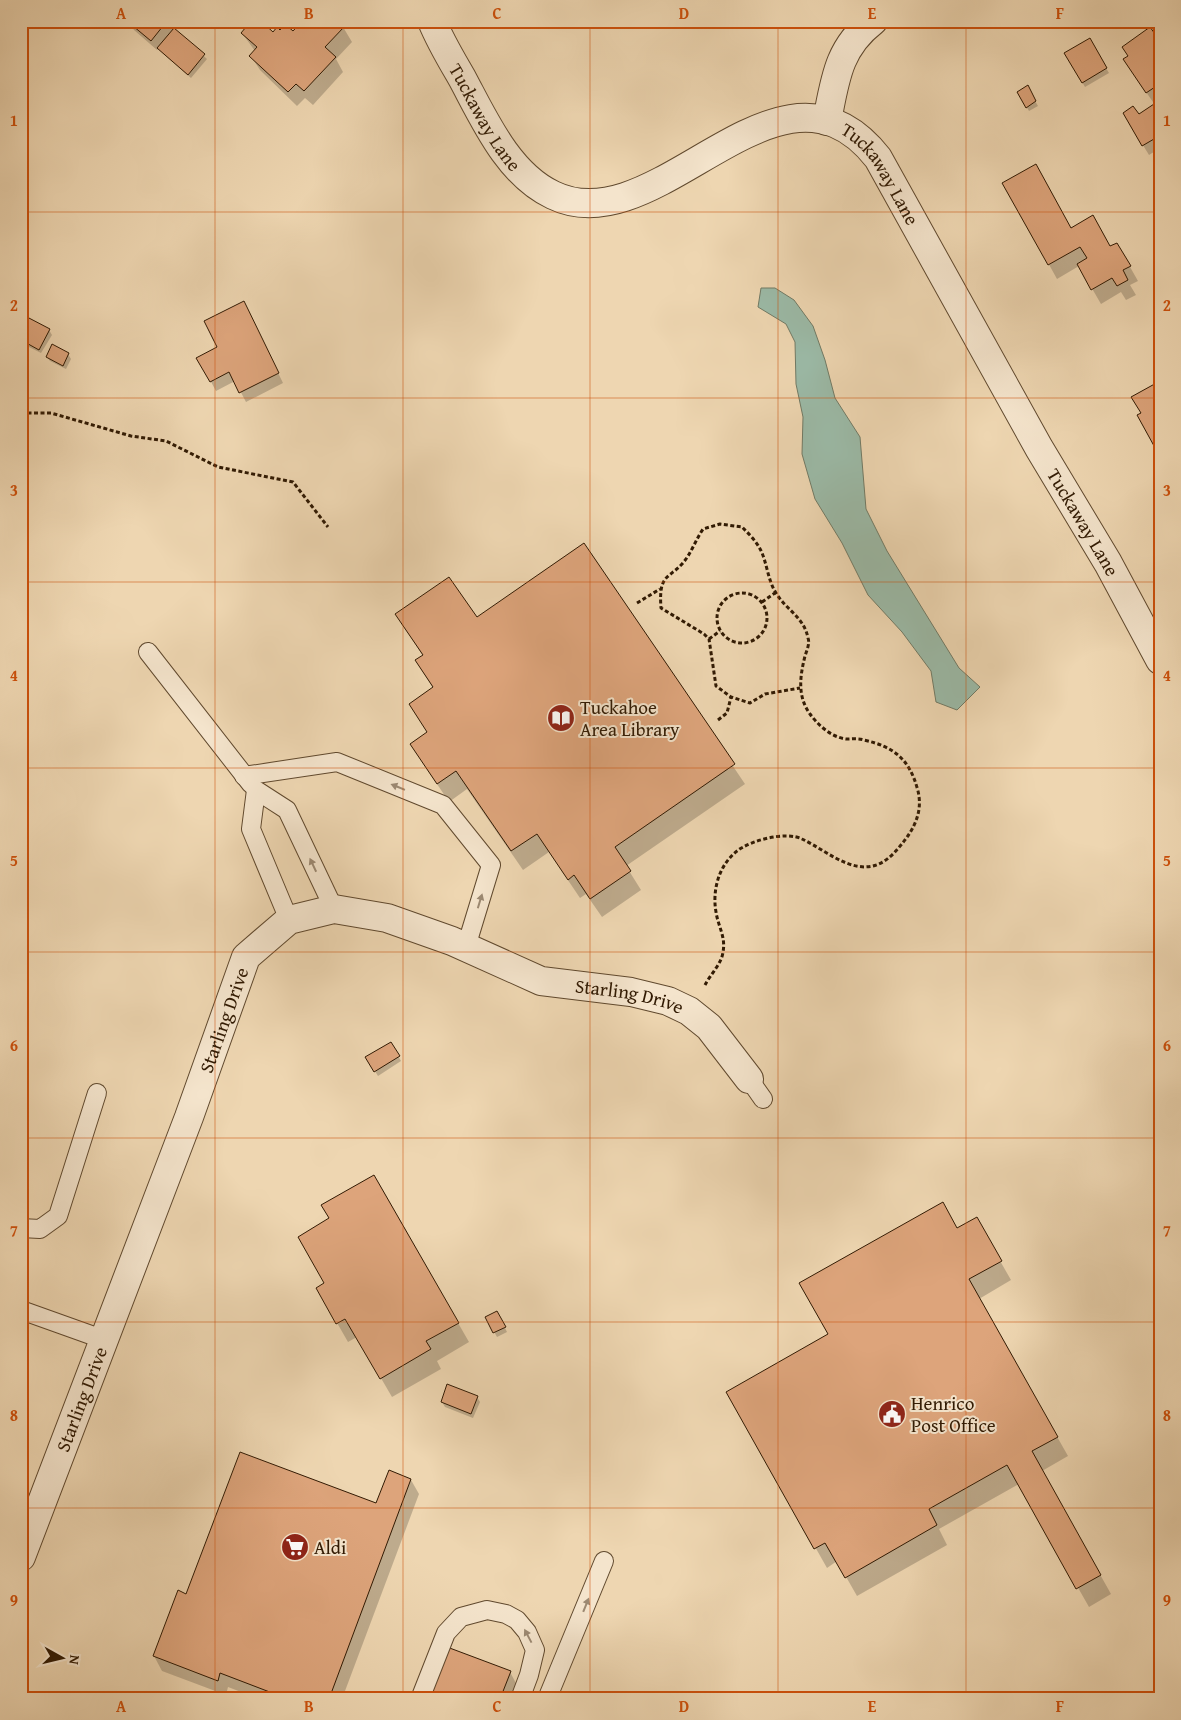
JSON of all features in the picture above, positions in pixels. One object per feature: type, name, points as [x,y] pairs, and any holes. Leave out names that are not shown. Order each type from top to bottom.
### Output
[{"type":"street","name":"Tuckaway Lane","points":[[432,21],[475,102],[506,153],[530,180],[554,196],[584,203],[616,201],[638,192],[749,131],[800,118],[828,121],[856,134],[878,158],[1039,448],[1108,563],[1160,660]]},
{"type":"street","points":[[828,121],[840,63],[860,32],[873,21]]},
{"type":"street","name":"Starling Drive","points":[[21,1557],[105,1340],[246,957],[289,920],[334,909],[387,918],[466,947],[541,981],[644,994],[668,1001],[689,1011],[709,1027],[756,1089]]},
{"type":"lane","points":[[148,652],[256,790],[287,810],[334,909]]},
{"type":"lane","points":[[244,776],[337,762],[443,805],[491,865],[466,947]]},
{"type":"lane","points":[[256,790],[251,829],[289,920]]},
{"type":"lane","points":[[21,1228],[40,1229],[58,1216],[97,1093]]},
{"type":"lane","points":[[21,1310],[105,1340]]},
{"type":"lane","points":[[548,1699],[604,1561]]},
{"type":"lane","points":[[420,1699],[446,1632],[462,1617],[487,1610],[506,1614],[517,1620],[527,1632],[535,1650],[529,1675],[520,1699]]},
{"type":"path","points":[[21,413],[51,413],[131,436],[166,441],[218,467],[293,482],[328,527]]},
{"type":"path","points":[[637,603],[660,589],[668,574],[680,566],[688,556],[703,529],[720,524],[742,527],[760,548],[775,593],[804,623],[809,640],[800,688],[801,697],[809,713],[824,730],[843,738],[871,742],[885,747],[904,759],[914,778],[920,798],[916,826],[888,858],[873,864],[854,866],[836,860],[800,838],[777,836],[737,851],[723,869],[715,885],[716,912],[724,935],[724,954],[689,1011]]},
{"type":"path","points":[[660,589],[661,608],[709,639],[716,686],[731,697],[750,704],[765,694],[800,688]]},
{"type":"path","points":[[748,593],[762,602],[766,609],[766,626],[756,639],[749,642],[733,642],[720,632],[717,624],[718,607],[730,594],[748,593]]},
{"type":"path","points":[[762,602],[775,593]]},
{"type":"path","points":[[709,639],[720,632]]},
{"type":"path","points":[[718,720],[727,713],[731,697]]},
{"type":"shaded area","points":[[761,288],[775,288],[794,300],[813,326],[825,360],[835,398],[860,437],[866,509],[887,551],[959,668],[980,687],[957,710],[936,702],[931,671],[902,632],[868,595],[842,543],[815,499],[802,454],[803,417],[796,384],[795,342],[786,324],[758,307]]},
{"type":"building","points":[[127,21],[167,21],[151,41]]},
{"type":"building","points":[[251,21],[261,21],[273,32],[277,27],[280,30],[285,24],[293,31],[302,21],[339,21],[344,27],[325,47],[336,57],[304,91],[296,84],[288,92],[249,56],[257,47],[241,33]]},
{"type":"building","points":[[1150,27],[1160,41],[1160,93],[1155,87],[1146,93],[1123,59],[1128,56],[1122,47]]},
{"type":"building","points":[[174,28],[205,54],[188,75],[157,48]]},
{"type":"building","points":[[1090,38],[1107,68],[1082,83],[1064,53]]},
{"type":"building","points":[[1028,85],[1036,101],[1026,108],[1017,92]]},
{"type":"building","points":[[1160,100],[1160,138],[1155,141],[1154,139],[1142,146],[1123,113],[1133,106],[1139,114]]},
{"type":"building","points":[[1036,164],[1071,228],[1093,215],[1110,246],[1117,243],[1131,266],[1123,270],[1128,280],[1117,286],[1112,278],[1091,290],[1077,264],[1087,258],[1080,247],[1048,265],[1002,183]]},
{"type":"building","points":[[244,301],[279,373],[239,393],[229,372],[210,382],[196,358],[217,347],[204,321]]},
{"type":"building","points":[[27,317],[50,329],[39,350],[21,340],[21,327]]},
{"type":"building","points":[[52,344],[69,353],[63,366],[46,357]]},
{"type":"building","points":[[1160,381],[1159,455],[1137,415],[1141,413],[1131,397]]},
{"type":"building","name":"Tuckahoe Area Library","points":[[584,543],[735,764],[615,847],[631,871],[590,899],[574,875],[568,880],[537,834],[511,851],[456,771],[437,784],[410,744],[427,732],[409,704],[433,687],[415,660],[423,655],[395,614],[449,577],[477,617]]},
{"type":"building","points":[[391,1042],[400,1056],[374,1072],[365,1057]]},
{"type":"building","points":[[374,1175],[459,1323],[426,1341],[431,1349],[380,1379],[345,1319],[336,1324],[316,1288],[324,1283],[298,1237],[329,1218],[321,1205]]},
{"type":"building","name":"Henrico Post Office","points":[[943,1202],[957,1228],[977,1217],[1002,1261],[969,1279],[1058,1437],[1032,1451],[1101,1575],[1076,1589],[1007,1465],[929,1509],[937,1525],[845,1578],[825,1543],[814,1549],[726,1392],[828,1334],[799,1283]]},
{"type":"building","points":[[497,1311],[506,1327],[493,1333],[485,1317]]},
{"type":"building","points":[[447,1384],[478,1396],[471,1414],[441,1402]]},
{"type":"building","name":"Aldi","points":[[240,1452],[376,1503],[389,1470],[411,1479],[329,1699],[288,1699],[220,1673],[218,1681],[153,1656],[178,1590],[186,1594]]},
{"type":"building","points":[[447,1647],[511,1671],[500,1699],[428,1699]]},
{"type":"place","name":"Tuckahoe Area Library","points":[[561,718]]},
{"type":"place","name":"Henrico Post Office","points":[[892,1414]]},
{"type":"place","name":"Aldi","points":[[295,1547]]}]
